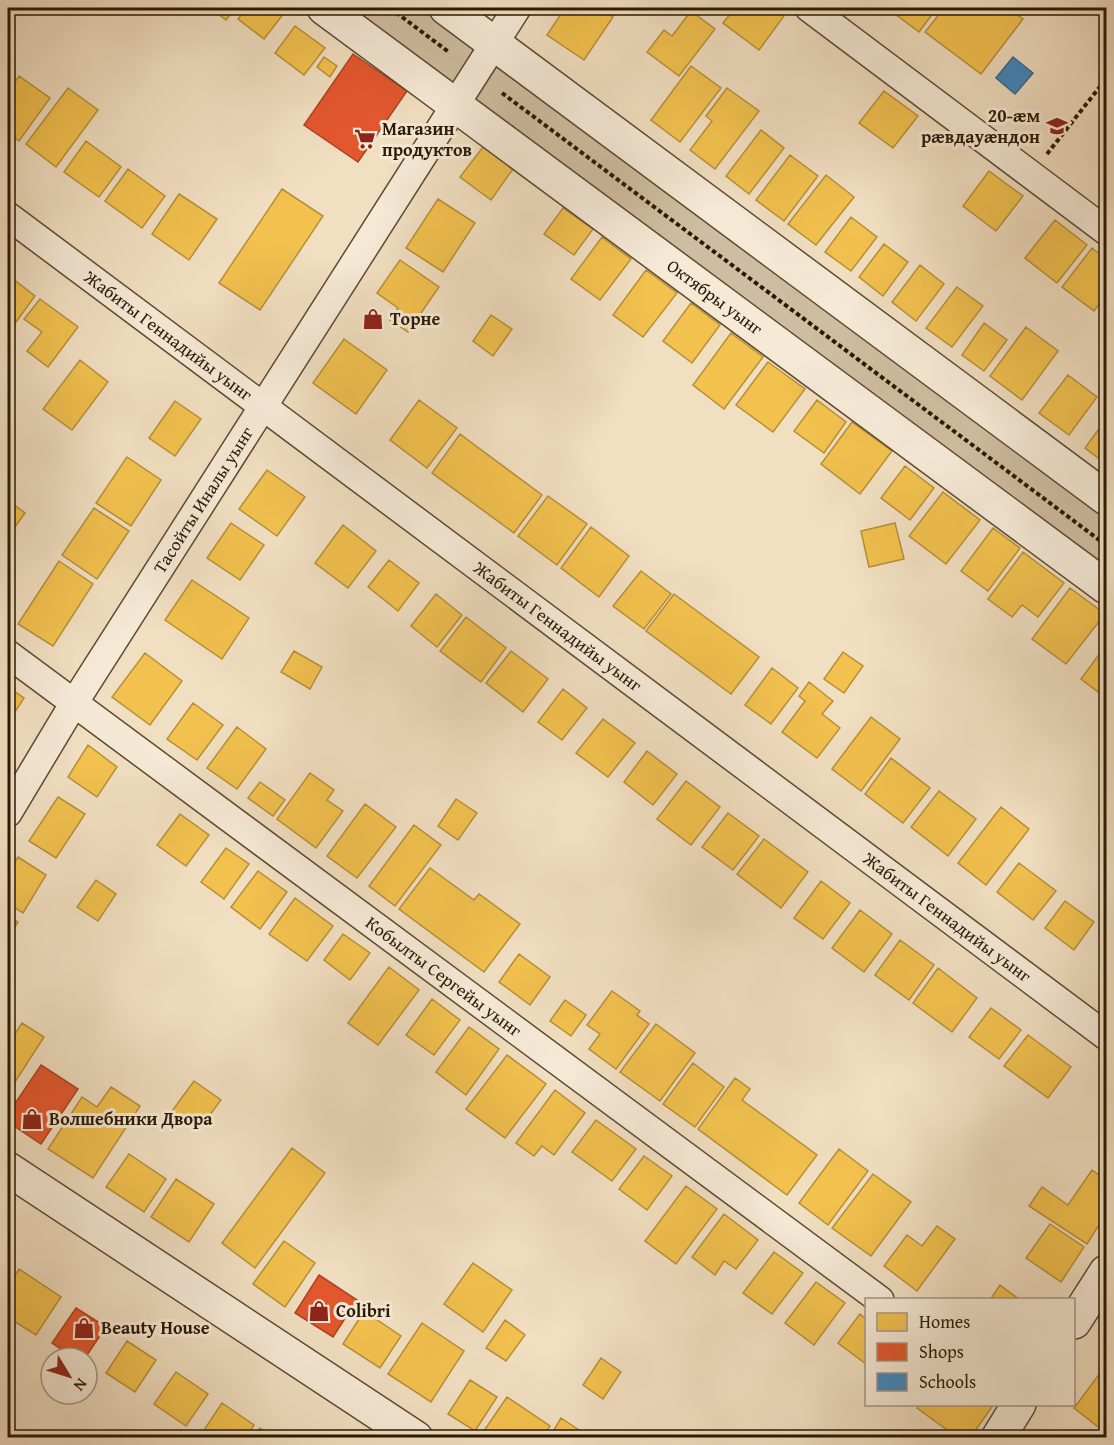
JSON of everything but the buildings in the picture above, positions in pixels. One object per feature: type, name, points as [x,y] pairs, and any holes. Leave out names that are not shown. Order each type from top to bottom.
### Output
[{"type":"street","name":"Октябры уынг","points":[[324,8],[1107,587]]},
{"type":"street","points":[[446,8],[1107,498]]},
{"type":"street","name":"Тасойты Иналы уынг","points":[[8,813],[74,703],[263,407],[467,115],[494,43],[517,8]]},
{"type":"street","points":[[809,8],[1107,231]]},
{"type":"street","name":"Жабиты Геннадийы уынг","points":[[8,216],[1107,1036]]},
{"type":"street","name":"Кобылты Сергейы уынг","points":[[8,654],[879,1298]]},
{"type":"street","points":[[8,1169],[416,1437]]},
{"type":"street","points":[[1075,1321],[1102,1289]]},
{"type":"street","points":[[998,1437],[1018,1406]]},
{"type":"path","points":[[390,8],[450,53],[427,85]]},
{"type":"path","points":[[467,115],[502,93],[524,65]]},
{"type":"path","points":[[1032,174],[1107,80]]},
{"type":"path","points":[[502,93],[1107,545]]},
{"type":"shaded area","points":[[341,8],[432,8],[479,49],[454,86]]},
{"type":"shaded area","points":[[497,62],[1106,512],[1106,576],[470,101]]},
{"type":"place","name":"20-æм рӕвдауӕндон","points":[[1057,126]]},
{"type":"place","name":"Магазин продуктов","points":[[365,139]]},
{"type":"place","name":"Торне","points":[[373,319]]},
{"type":"place","name":"Волшебники Двора","points":[[32,1119]]},
{"type":"place","name":"Colibri","points":[[319,1311]]},
{"type":"place","name":"Beauty House","points":[[84,1328]]}]
